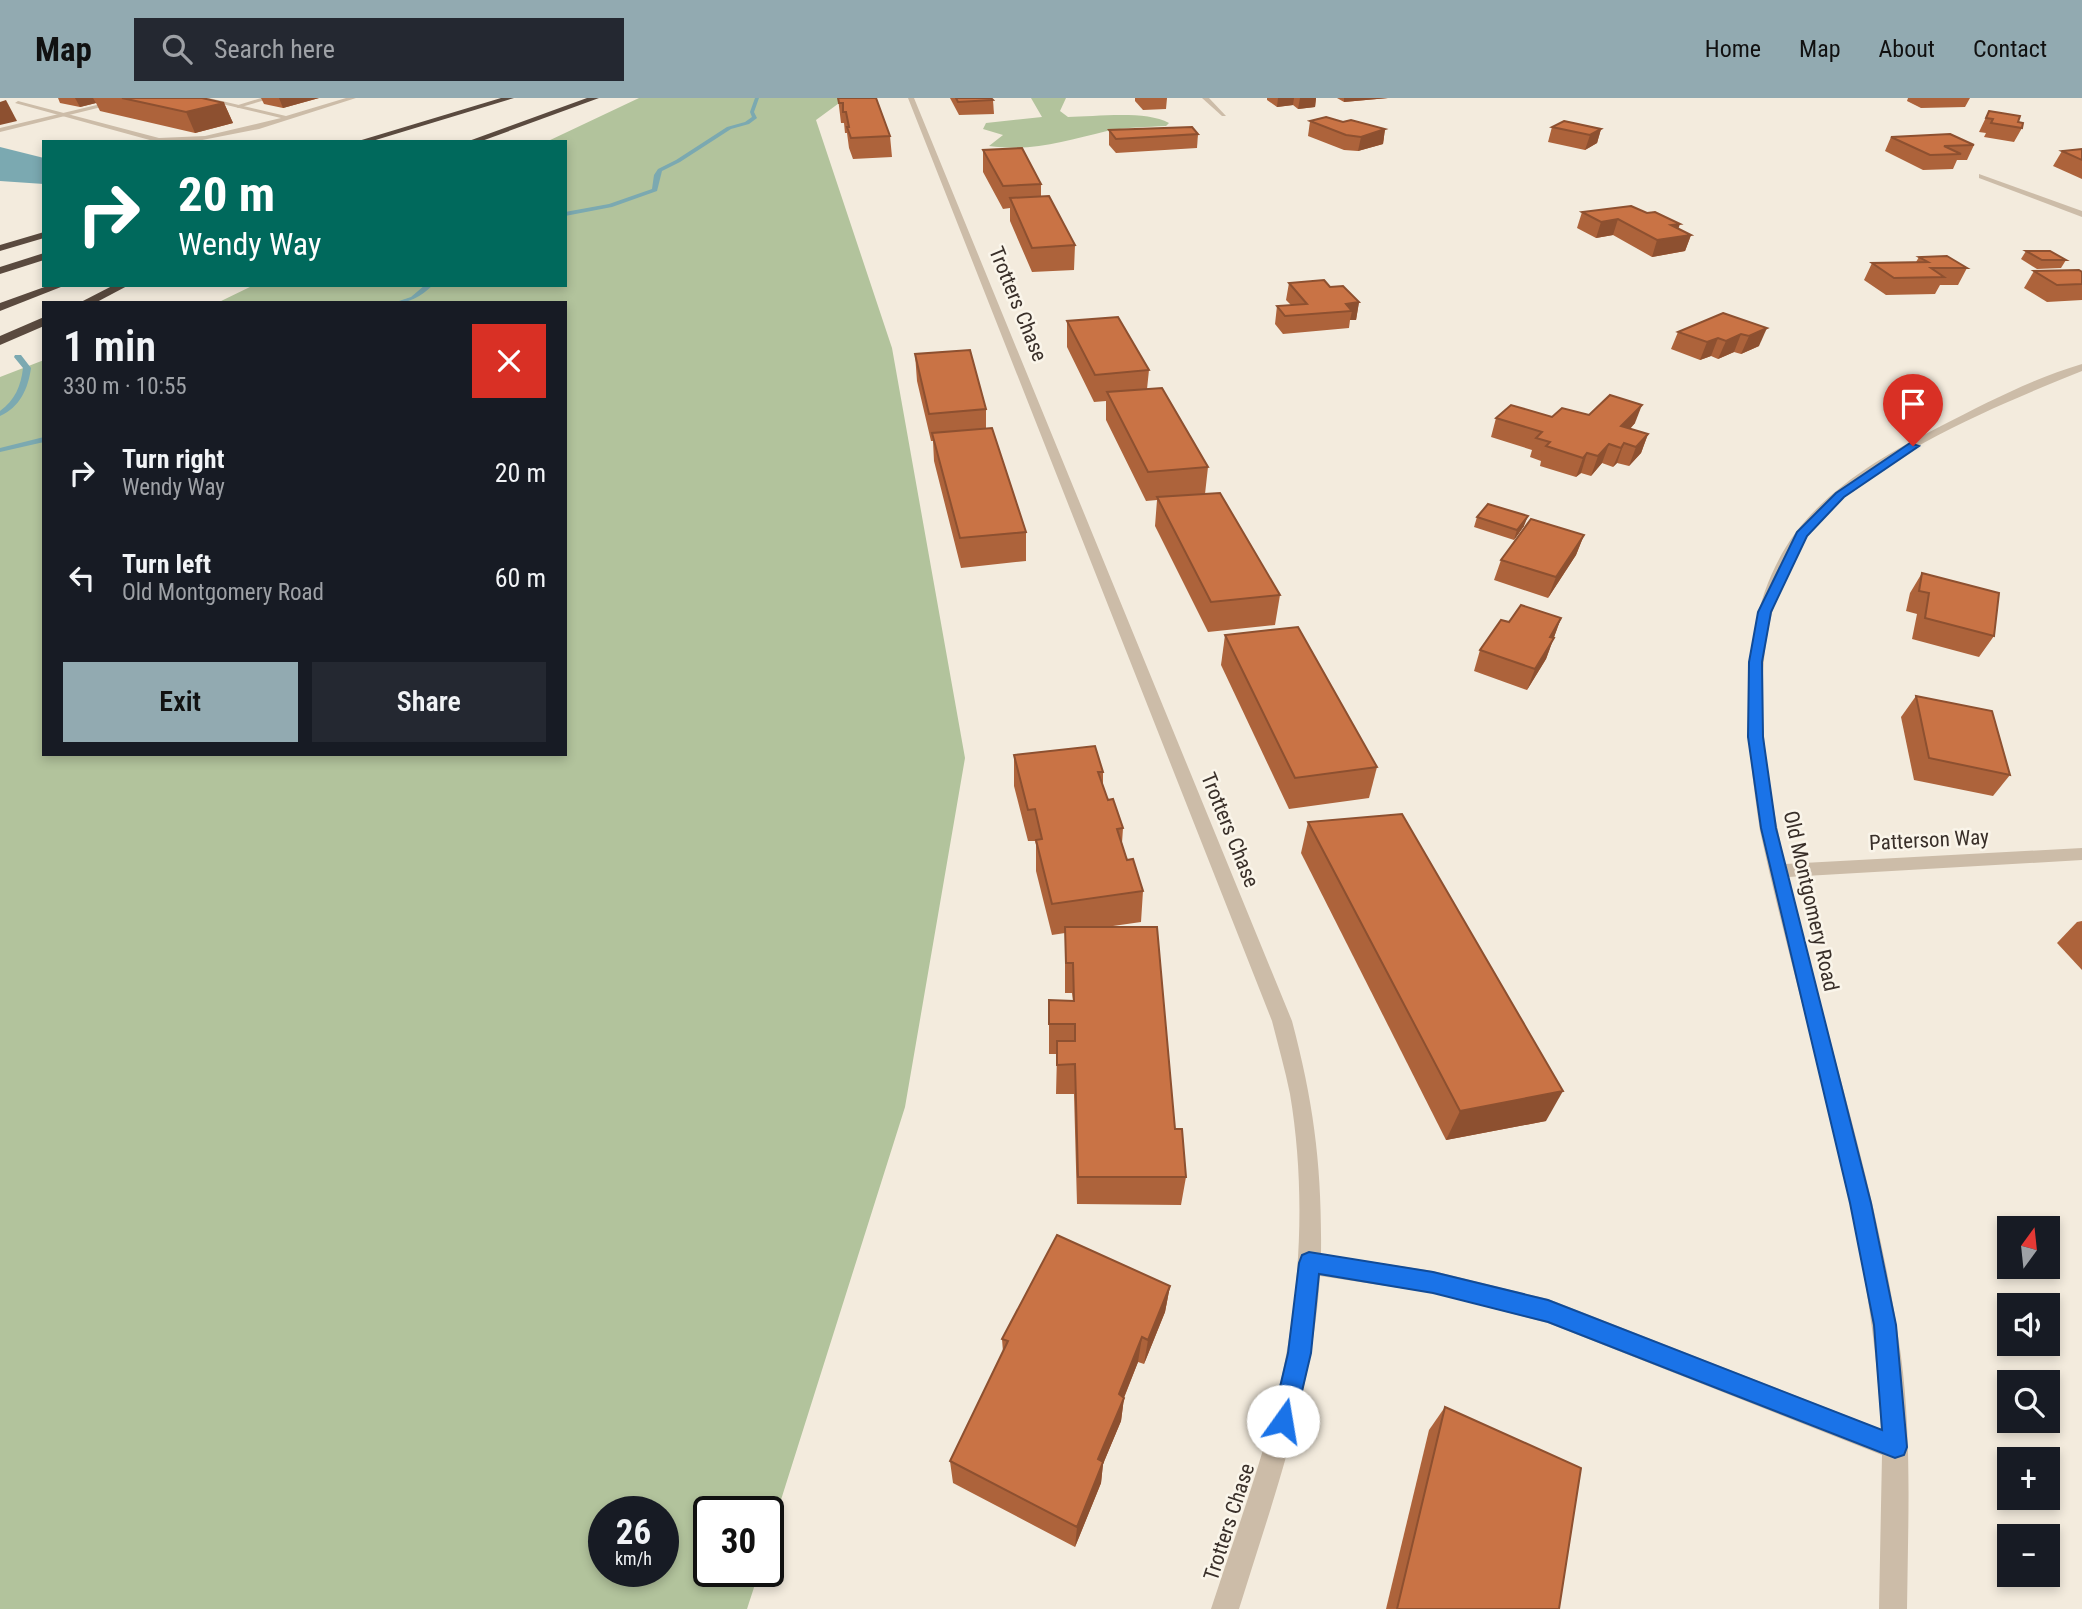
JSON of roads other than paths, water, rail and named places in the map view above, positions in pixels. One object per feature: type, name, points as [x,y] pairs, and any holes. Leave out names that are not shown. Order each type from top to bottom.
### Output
[{"type":"highway","points":[[366,140],[510,98]]},
{"type":"highway","points":[[395,140],[521,98]]},
{"type":"highway","points":[[476,140],[595,98]]},
{"type":"highway","points":[[485,140],[567,108]]},
{"type":"highway","points":[[0,248],[42,236]]},
{"type":"highway","points":[[0,271],[42,257]]},
{"type":"highway","points":[[0,307],[55,287]]},
{"type":"highway","points":[[89,301],[120,287]]},
{"type":"highway","points":[[0,341],[42,322]]},
{"type":"street","points":[[9,106],[41,98]]},
{"type":"street","points":[[0,130],[135,98]]},
{"type":"street","points":[[200,98],[286,117]]},
{"type":"street","points":[[238,106],[269,98]]},
{"type":"street","points":[[189,140],[214,137],[353,98]]},
{"type":"street","name":"Trotters Chase","points":[[911,98],[1282,1021],[1300,1093],[1307,1143],[1309,1263],[1299,1353],[1281,1430],[1224,1609]]},
{"type":"street","points":[[1205,98],[1224,115]]},
{"type":"street","points":[[18,103],[159,140]]},
{"type":"street","points":[[1982,176],[2082,214]]},
{"type":"street","name":"Old Montgomery Road","points":[[1893,1609],[1895,1447],[1885,1325],[1860,1203],[1768,828],[1755,737],[1755,662],[1765,612],[1801,535],[1840,495],[1913,446],[2013,396],[2082,367]]},
{"type":"street","name":"Patterson Way","points":[[1778,871],[2082,854]]},
{"type":"street","points":[[1309,1263],[1433,1282],[1548,1311],[1895,1447]]},
{"type":"water","points":[[0,147],[42,158],[42,184],[0,181]]},
{"type":"waterway","points":[[567,214],[610,206],[655,190],[660,170],[729,128],[747,123],[755,117],[752,112],[757,98]]},
{"type":"waterway","points":[[403,301],[413,298],[427,287]]},
{"type":"waterway","points":[[0,414],[16,401],[24,383],[27,368],[18,357]]},
{"type":"waterway","points":[[0,450],[42,440]]}]
